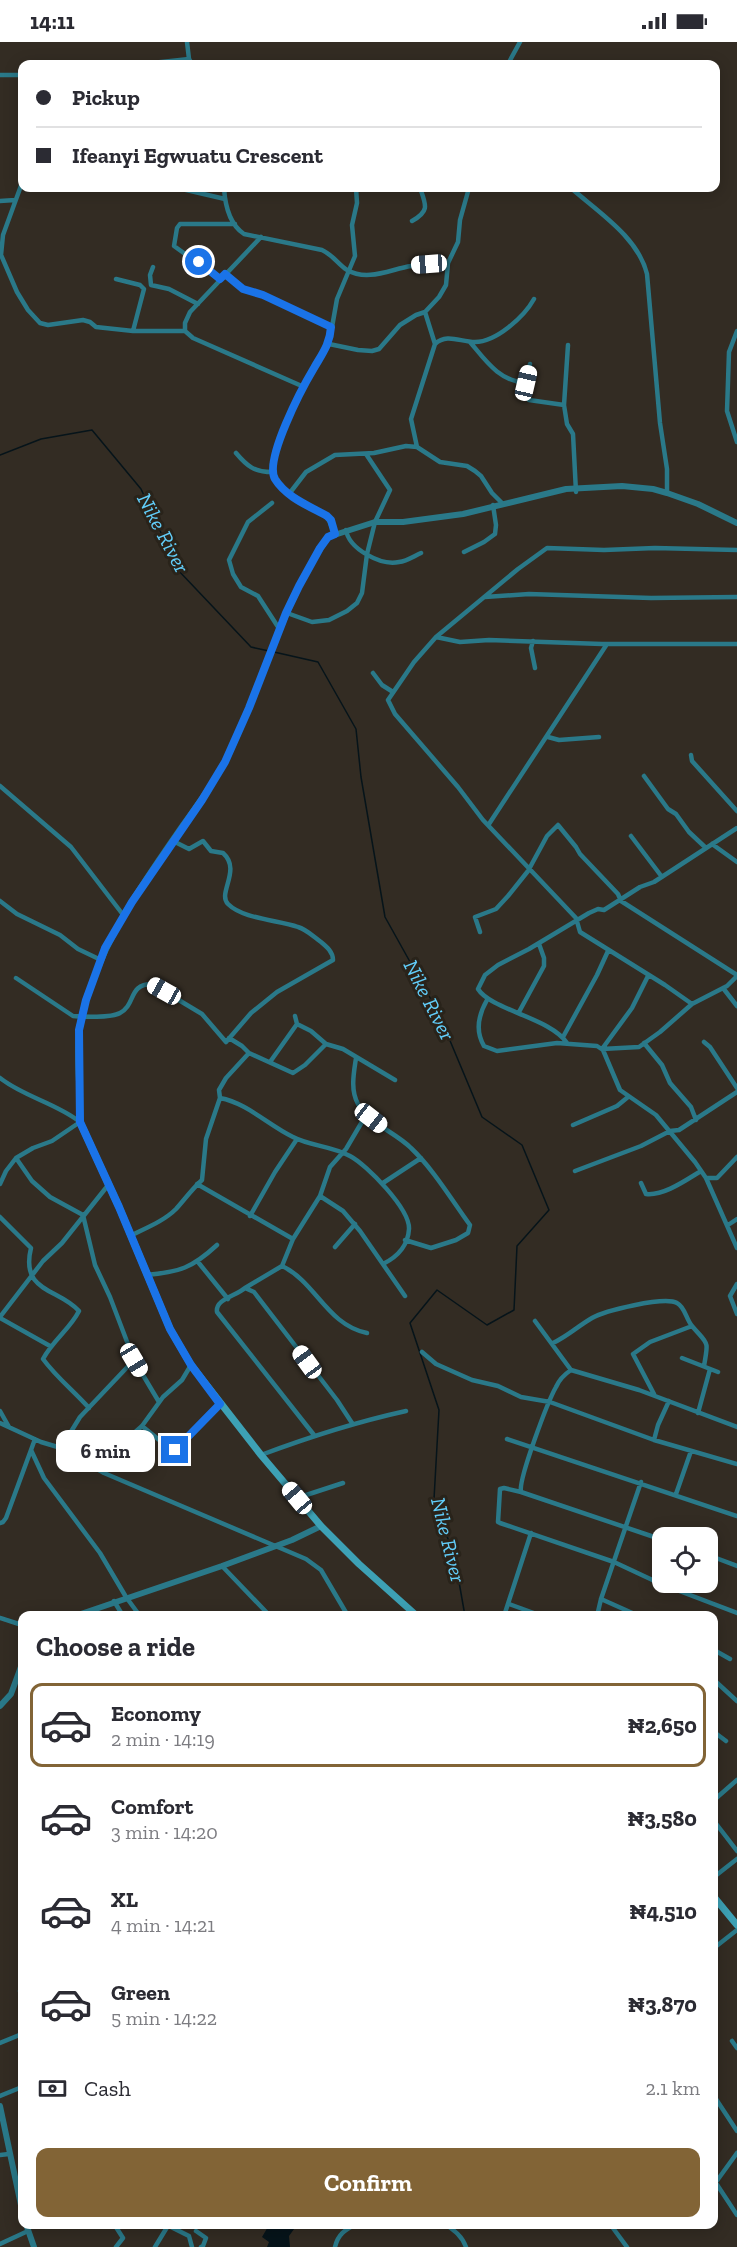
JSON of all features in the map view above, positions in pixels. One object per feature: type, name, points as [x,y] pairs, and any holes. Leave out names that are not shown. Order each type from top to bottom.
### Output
[{"type":"main road","points":[[80,1122],[109,1184],[170,1329],[191,1365],[261,1455],[321,1526],[411,1611]]},
{"type":"main road","points":[[718,1902],[737,1925]]},
{"type":"street","points":[[187,42],[190,60]]},
{"type":"street","points":[[510,60],[520,42]]},
{"type":"street","points":[[0,75],[18,75]]},
{"type":"street","points":[[18,192],[3,235],[2,255],[17,292],[28,310],[40,323],[48,325],[83,320],[96,327],[133,331],[185,331],[193,338],[303,387]]},
{"type":"street","points":[[195,192],[225,199]]},
{"type":"street","points":[[224,192],[235,224],[244,234],[322,250],[332,254],[348,270],[372,275],[411,266],[448,263]]},
{"type":"street","points":[[335,534],[331,520],[327,516],[289,494],[277,482],[272,472],[272,464],[281,435],[303,387],[329,344],[337,299],[356,256],[352,225],[357,203],[356,192]]},
{"type":"street","points":[[412,221],[422,216],[425,210],[421,192]]},
{"type":"street","points":[[329,344],[358,350],[379,350],[400,325],[425,312],[441,295],[446,285],[448,263],[458,242],[460,220],[468,192]]},
{"type":"street","points":[[575,192],[630,241],[644,260],[667,469],[667,493]]},
{"type":"street","points":[[0,201],[15,200]]},
{"type":"street","points":[[220,279],[174,246],[177,228],[180,224],[235,224]]},
{"type":"street","points":[[185,331],[185,323],[190,312],[262,237]]},
{"type":"street","points":[[153,267],[150,275],[151,285],[169,289],[198,304]]},
{"type":"street","points":[[225,274],[243,289],[263,295],[331,327]]},
{"type":"street","points":[[116,279],[140,285],[144,289],[133,331]]},
{"type":"street","points":[[417,447],[411,419],[435,344],[440,339],[447,338],[470,342],[484,341],[523,316],[534,299]]},
{"type":"street","points":[[425,312],[435,344]]},
{"type":"street","points":[[737,330],[729,352],[727,411],[737,442]]},
{"type":"street","points":[[470,342],[492,368],[504,378],[526,383]]},
{"type":"street","points":[[568,345],[564,405],[567,424],[573,434],[576,490]]},
{"type":"street","points":[[729,352],[737,354]]},
{"type":"street","points":[[530,364],[526,383],[529,400],[564,405]]},
{"type":"street","points":[[289,494],[306,472],[335,455],[366,454],[406,446],[417,447],[440,462],[467,466],[481,476],[502,504]]},
{"type":"street","points":[[236,453],[249,467],[260,472],[272,472]]},
{"type":"street","points":[[286,613],[312,622],[329,620],[357,603],[362,593],[367,554],[375,522],[390,490],[366,454]]},
{"type":"street","points":[[80,1122],[79,1030],[81,1017],[101,960],[124,916],[225,762],[286,613],[307,570],[328,537],[375,522],[403,522],[463,514],[493,505],[576,490],[622,486],[653,489],[667,493],[698,504],[737,523]]},
{"type":"street","points":[[272,503],[248,522],[229,560],[241,587],[258,596],[279,633]]},
{"type":"street","points":[[464,552],[495,534],[493,505]]},
{"type":"street","points":[[345,530],[350,542],[367,554],[390,563],[400,562],[421,553]]},
{"type":"street","points":[[692,1004],[580,932],[577,921],[483,820],[458,787],[395,714],[388,700],[414,662],[436,637],[535,555],[547,548],[737,550]]},
{"type":"street","points":[[485,597],[530,594],[651,598],[737,597]]},
{"type":"street","points":[[436,637],[460,642],[737,644]]},
{"type":"street","points":[[534,641],[531,648],[535,668]]},
{"type":"street","points":[[489,824],[607,644]]},
{"type":"street","points":[[373,673],[382,685],[393,692]]},
{"type":"street","points":[[548,737],[559,740],[599,737]]},
{"type":"street","points":[[691,755],[692,761],[737,812]]},
{"type":"street","points":[[644,776],[668,809],[676,814],[689,832],[706,848]]},
{"type":"street","points":[[0,786],[71,847],[124,916]]},
{"type":"street","points":[[480,932],[476,917],[496,909],[529,868],[547,836],[558,825],[579,854],[618,894],[621,901],[737,975],[723,988],[692,1004],[639,1047],[602,1049],[597,1046],[549,1043],[497,1051],[484,1046],[479,1034],[479,1016],[487,1000]]},
{"type":"street","points":[[567,1043],[562,1037],[519,1012],[487,1000],[478,989],[485,975],[498,965],[539,944],[597,909],[604,910],[621,901],[737,828]]},
{"type":"street","points":[[631,836],[662,877]]},
{"type":"street","points":[[16,978],[73,1016],[81,1017],[113,1016],[121,1013],[137,988],[144,984],[152,984],[202,1014],[226,1042],[251,1013],[277,992],[333,960],[332,953],[324,944],[301,927],[243,913],[228,904],[225,900],[231,873],[226,855],[211,851],[203,842],[186,849],[173,841]]},
{"type":"street","points":[[712,844],[737,862]]},
{"type":"street","points":[[0,901],[17,914],[60,935],[78,949],[101,960]]},
{"type":"street","points":[[519,1012],[544,966],[539,944]]},
{"type":"street","points":[[562,1037],[608,951]]},
{"type":"street","points":[[602,1049],[632,1008],[648,976]]},
{"type":"street","points":[[723,988],[737,1006]]},
{"type":"street","points":[[295,1016],[297,1024],[311,1031],[326,1044],[343,1049],[395,1080]]},
{"type":"street","points":[[270,1062],[297,1024]]},
{"type":"street","points":[[229,1038],[249,1053],[293,1073],[305,1065],[326,1044]]},
{"type":"street","points":[[575,1171],[641,1146],[670,1131],[676,1131],[696,1120],[737,1090],[711,1047],[704,1042]]},
{"type":"street","points":[[644,1043],[662,1065],[670,1083],[691,1107],[696,1120]]},
{"type":"street","points":[[602,1049],[618,1087],[656,1115],[706,1178],[712,1196],[737,1248]]},
{"type":"street","points":[[130,1236],[176,1209],[202,1180],[206,1139],[220,1098],[219,1090],[226,1078],[249,1053]]},
{"type":"street","points":[[356,1058],[353,1072],[354,1092],[358,1105],[366,1115],[397,1136],[421,1158],[470,1226],[470,1230],[456,1240],[431,1248],[405,1240]]},
{"type":"street","points":[[0,1078],[68,1113],[80,1122]]},
{"type":"street","points":[[573,1125],[617,1106],[628,1096]]},
{"type":"street","points":[[220,1098],[232,1100],[297,1139],[351,1156],[382,1183],[406,1218],[409,1229],[399,1254],[383,1264]]},
{"type":"street","points":[[314,1435],[217,1312],[216,1307],[220,1301],[228,1299],[282,1266],[293,1239],[320,1196],[330,1167],[346,1149],[366,1115]]},
{"type":"street","points":[[0,1184],[16,1158],[51,1141],[80,1122]]},
{"type":"street","points":[[250,1216],[297,1139]]},
{"type":"street","points":[[706,1178],[717,1178],[737,1157]]},
{"type":"street","points":[[16,1158],[32,1181],[50,1197],[83,1215],[95,1265],[134,1360],[159,1402]]},
{"type":"street","points":[[382,1183],[421,1158]]},
{"type":"street","points":[[641,1183],[646,1194],[651,1195],[701,1171]]},
{"type":"street","points":[[50,1346],[0,1318],[44,1261],[62,1243],[109,1184]]},
{"type":"street","points":[[197,1184],[293,1239]]},
{"type":"street","points":[[320,1196],[343,1211],[355,1224],[405,1296]]},
{"type":"street","points":[[0,1217],[31,1248],[28,1267],[35,1280],[79,1311],[50,1346],[43,1359],[62,1383],[89,1408]]},
{"type":"street","points":[[728,1226],[737,1219]]},
{"type":"street","points":[[335,1247],[355,1224]]},
{"type":"street","points":[[146,1275],[179,1270],[198,1262],[217,1245]]},
{"type":"street","points":[[198,1262],[228,1299]]},
{"type":"street","points":[[282,1266],[296,1276],[340,1322],[367,1333]]},
{"type":"street","points":[[737,1284],[730,1296],[737,1314]]},
{"type":"street","points":[[245,1288],[250,1289],[260,1300],[352,1423]]},
{"type":"street","points":[[553,1343],[605,1312],[660,1302],[678,1303],[692,1326],[705,1338],[707,1348],[704,1366]]},
{"type":"street","points":[[535,1321],[572,1370],[654,1395],[737,1427]]},
{"type":"street","points":[[654,1395],[633,1354],[650,1342],[692,1326]]},
{"type":"street","points":[[422,1352],[436,1364],[471,1380],[498,1386],[521,1397],[550,1402],[654,1440],[737,1464]]},
{"type":"street","points":[[682,1358],[718,1372]]},
{"type":"street","points":[[61,1448],[80,1417],[134,1360]]},
{"type":"street","points":[[100,1469],[142,1426],[159,1402],[182,1380],[191,1365]]},
{"type":"street","points":[[698,1413],[710,1369]]},
{"type":"street","points":[[521,1492],[520,1483],[556,1385],[572,1370]]},
{"type":"street","points":[[654,1440],[669,1401]]},
{"type":"street","points":[[142,1426],[175,1450],[220,1404]]},
{"type":"street","points":[[0,1411],[9,1427]]},
{"type":"street","points":[[261,1455],[352,1423],[406,1411]]},
{"type":"street","points":[[0,1423],[61,1448],[104,1473],[234,1527],[316,1565],[343,1609]]},
{"type":"street","points":[[0,1523],[6,1518],[35,1439]]},
{"type":"street","points":[[507,1439],[737,1516]]},
{"type":"street","points":[[31,1450],[44,1478],[100,1553],[136,1611]]},
{"type":"street","points":[[676,1494],[691,1451]]},
{"type":"street","points":[[598,1611],[641,1482]]},
{"type":"street","points":[[297,1498],[343,1483]]},
{"type":"street","points":[[652,1536],[521,1492],[500,1489],[498,1522],[614,1562],[661,1584],[737,1613]]},
{"type":"street","points":[[88,1611],[222,1566],[321,1526]]},
{"type":"street","points":[[506,1611],[531,1533]]},
{"type":"street","points":[[718,1559],[737,1566]]},
{"type":"street","points":[[222,1566],[265,1611]]},
{"type":"street","points":[[601,1599],[628,1611]]},
{"type":"street","points":[[114,1601],[120,1611]]},
{"type":"street","points":[[509,1604],[528,1611]]},
{"type":"street","points":[[0,1618],[18,1624]]},
{"type":"street","points":[[718,1652],[730,1659]]},
{"type":"street","points":[[718,1684],[737,1701]]},
{"type":"street","points":[[0,1706],[18,1685]]},
{"type":"street","points":[[718,1735],[726,1741]]},
{"type":"street","points":[[718,1797],[737,1780]]},
{"type":"street","points":[[718,1826],[737,1851]]},
{"type":"street","points":[[718,1873],[737,1859]]},
{"type":"street","points":[[718,1945],[737,1930]]},
{"type":"street","points":[[0,2043],[18,2036]]},
{"type":"street","points":[[732,2041],[737,2048]]},
{"type":"street","points":[[0,2096],[18,2089]]},
{"type":"street","points":[[718,2102],[737,2131]]},
{"type":"street","points":[[0,2106],[18,2193]]},
{"type":"street","points":[[718,2177],[737,2152]]},
{"type":"street","points":[[0,2155],[9,2154]]},
{"type":"street","points":[[718,2186],[737,2215]]},
{"type":"street","points":[[0,2244],[25,2229]]},
{"type":"street","points":[[27,2229],[34,2247]]},
{"type":"street","points":[[116,2247],[123,2238],[117,2229]]},
{"type":"street","points":[[155,2247],[166,2229]]},
{"type":"street","points":[[176,2229],[189,2236],[192,2247]]},
{"type":"street","points":[[335,2247],[337,2239],[348,2229]]},
{"type":"street","points":[[453,2229],[466,2247]]},
{"type":"street","points":[[614,2229],[627,2247]]},
{"type":"street","points":[[189,2236],[196,2231],[206,2238],[201,2247]]},
{"type":"shaded area","points":[[267,2229],[294,2229],[289,2236],[290,2247],[267,2247],[269,2242],[262,2237]]},
{"type":"waterway","name":"Nike River","points":[[0,455],[41,439],[92,430],[141,489],[178,570],[251,647],[269,651]]},
{"type":"waterway","name":"Nike River","points":[[274,652],[318,662],[356,729],[361,777],[385,917],[438,1012],[482,1117],[522,1145],[549,1210],[517,1246],[514,1310],[487,1325],[437,1290],[410,1323],[439,1410],[434,1499],[455,1559],[464,1611]]},
{"type":"route","points":[[175,1450],[220,1404],[191,1365],[170,1329],[119,1207],[80,1122],[79,1030],[81,1017],[105,948],[132,902],[202,800],[225,762],[299,586],[320,548],[328,537],[335,534],[331,520],[327,516],[289,494],[277,482],[272,472],[272,464],[281,435],[303,387],[329,344],[331,327],[263,295],[243,289],[225,274],[220,279],[199,262]]}]
